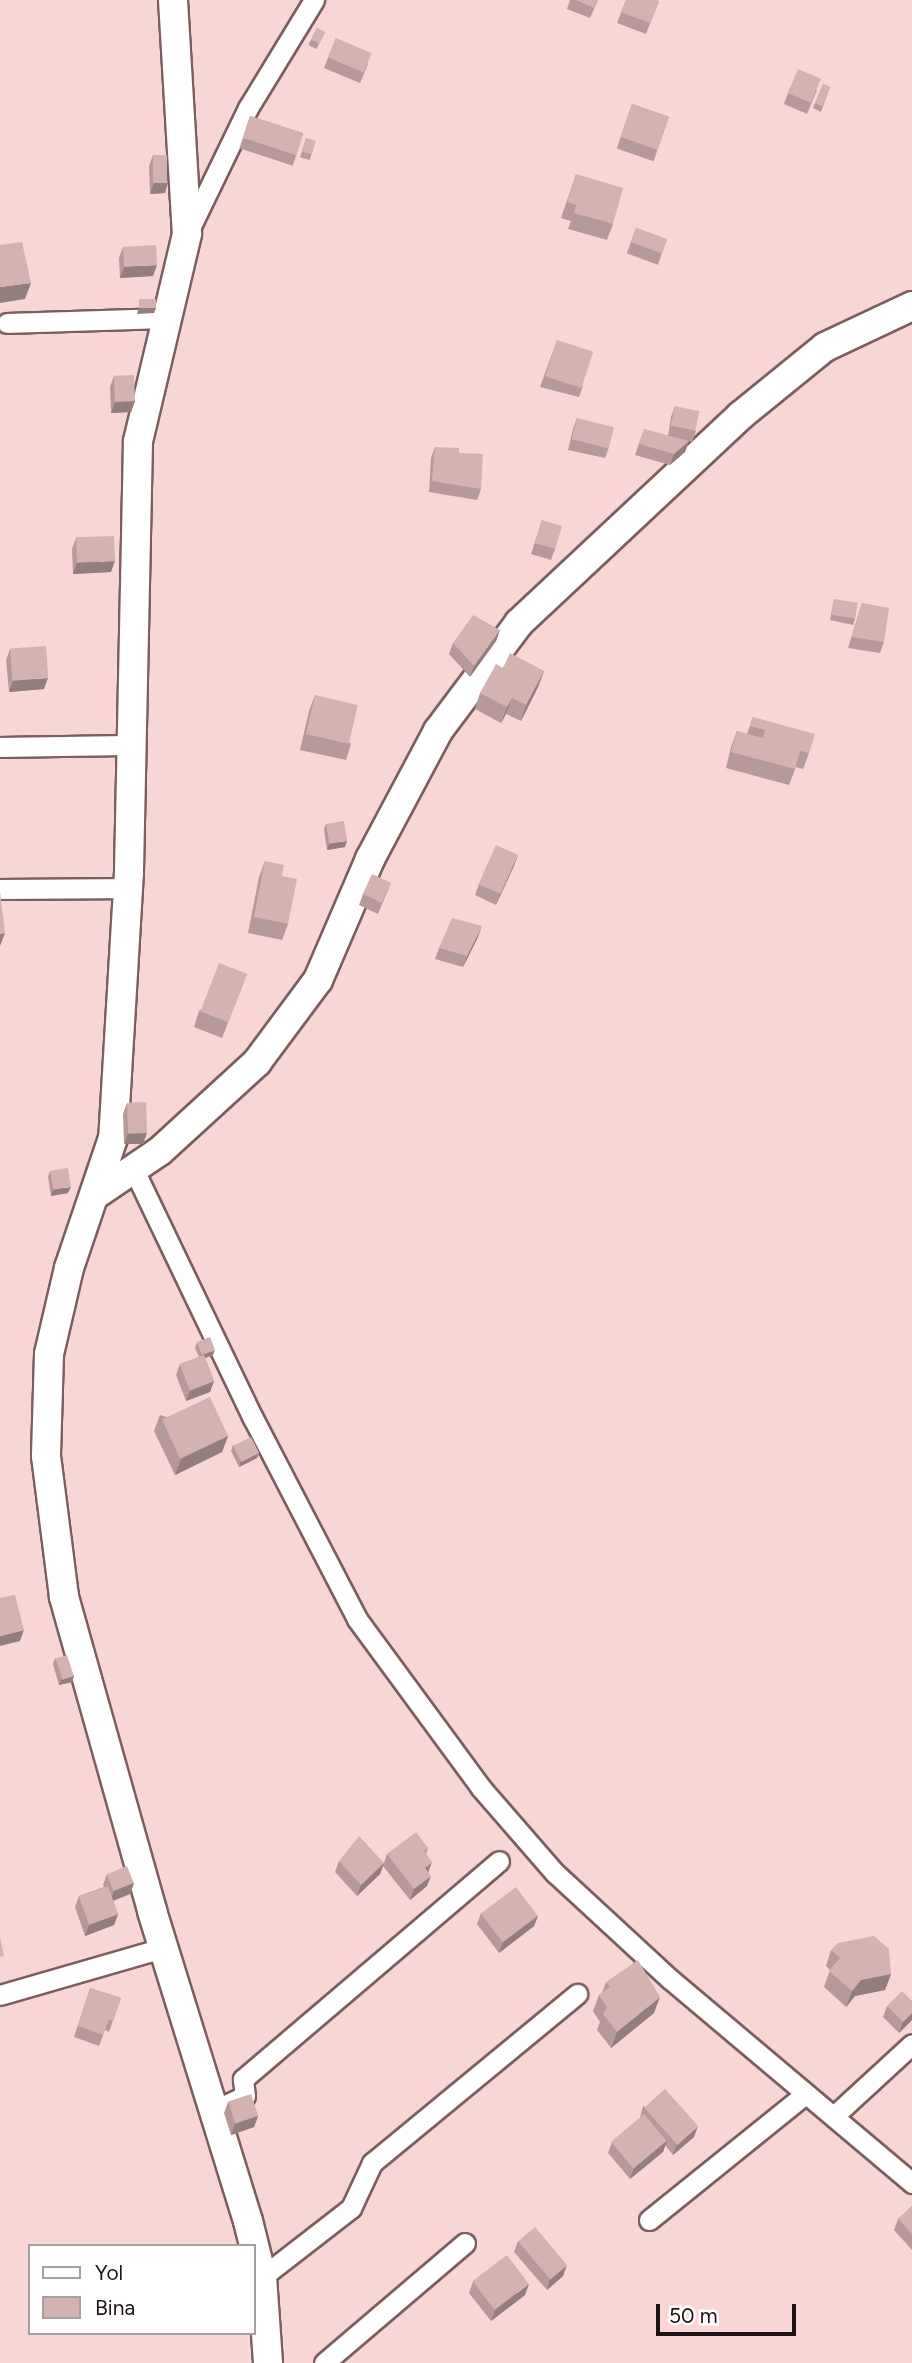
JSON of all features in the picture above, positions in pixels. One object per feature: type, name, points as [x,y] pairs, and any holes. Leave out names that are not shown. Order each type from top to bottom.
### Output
[{"type":"street","points":[[173,0],[187,234]]},
{"type":"street","points":[[252,2244],[163,1948],[64,1597],[52,1525],[46,1456],[49,1354],[69,1268],[113,1139],[128,888],[138,441],[164,318],[187,234],[248,108],[314,0]]},
{"type":"street","points":[[95,1195],[160,1151],[257,1062],[318,980],[370,859],[438,732],[519,623],[750,407],[825,347],[912,306]]},
{"type":"street","points":[[7,323],[164,318]]},
{"type":"street","points":[[0,747],[133,745]]},
{"type":"street","points":[[0,889],[128,888]]},
{"type":"street","points":[[133,1168],[253,1418],[365,1630],[481,1788],[555,1873],[804,2095],[836,2114],[912,2183]]},
{"type":"street","points":[[214,2111],[245,2096],[243,2079],[499,1861]]},
{"type":"street","points":[[0,1995],[163,1948]]},
{"type":"street","points":[[262,2277],[351,2208],[372,2162],[578,1994]]},
{"type":"street","points":[[836,2114],[912,2044]]},
{"type":"street","points":[[649,2220],[804,2095]]},
{"type":"street","points":[[324,2363],[465,2243]]},
{"type":"street","points":[[256,2256],[262,2277],[268,2363]]},
{"type":"building","points":[[576,0],[597,0],[594,8]]},
{"type":"building","points":[[626,0],[659,1],[650,23],[621,12]]},
{"type":"building","points":[[317,28],[325,32],[319,44],[311,40]]},
{"type":"building","points":[[336,38],[372,53],[364,73],[328,57]]},
{"type":"building","points":[[798,69],[821,79],[811,103],[788,93]]},
{"type":"building","points":[[823,84],[830,87],[822,106],[815,103]]},
{"type":"building","points":[[632,104],[669,117],[657,150],[621,137]]},
{"type":"building","points":[[250,116],[303,133],[296,155],[243,138]]},
{"type":"building","points":[[306,138],[316,141],[311,154],[302,151]]},
{"type":"building","points":[[153,155],[167,155],[167,183],[153,183]]},
{"type":"building","points":[[576,174],[623,188],[613,224],[574,213],[576,205],[567,202]]},
{"type":"building","points":[[636,228],[667,239],[662,253],[631,242]]},
{"type":"building","points":[[22,242],[31,283],[0,287],[0,245]]},
{"type":"building","points":[[156,245],[157,265],[124,267],[123,247]]},
{"type":"building","points":[[139,299],[156,299],[156,308],[139,308]]},
{"type":"building","points":[[557,340],[593,352],[581,388],[545,376]]},
{"type":"building","points":[[134,375],[135,401],[115,402],[114,376]]},
{"type":"building","points":[[675,406],[699,411],[695,431],[671,426]]},
{"type":"building","points":[[577,418],[614,427],[609,449],[572,439]]},
{"type":"building","points":[[644,429],[689,441],[674,454],[639,444]]},
{"type":"building","points":[[435,447],[459,448],[459,453],[483,454],[481,489],[432,481]]},
{"type":"building","points":[[542,520],[562,526],[555,549],[535,543]]},
{"type":"building","points":[[114,536],[115,561],[77,562],[76,537]]},
{"type":"building","points":[[834,599],[858,603],[855,619],[831,615]]},
{"type":"building","points":[[862,603],[889,608],[884,642],[852,637]]},
{"type":"building","points":[[473,615],[500,630],[474,666],[453,643]]},
{"type":"building","points":[[46,646],[48,678],[12,680],[10,649]]},
{"type":"building","points":[[510,653],[544,671],[526,705],[512,698],[507,707],[480,693],[496,664],[503,668]]},
{"type":"building","points":[[315,695],[358,705],[349,744],[306,734]]},
{"type":"building","points":[[753,717],[815,734],[809,753],[800,751],[795,769],[731,752],[737,731],[763,738],[765,730],[750,726]]},
{"type":"building","points":[[344,821],[347,841],[329,844],[326,824]]},
{"type":"building","points":[[496,845],[518,855],[500,894],[479,884]]},
{"type":"building","points":[[265,861],[284,865],[282,876],[297,879],[288,924],[254,917]]},
{"type":"building","points":[[372,874],[391,883],[382,903],[363,894]]},
{"type":"building","points":[[0,892],[5,933],[0,934]]},
{"type":"building","points":[[452,918],[482,926],[467,956],[439,948]]},
{"type":"building","points":[[219,963],[247,974],[228,1022],[200,1012]]},
{"type":"building","points":[[146,1102],[147,1133],[128,1134],[127,1103]]},
{"type":"building","points":[[68,1168],[71,1187],[53,1190],[50,1171]]},
{"type":"building","points":[[210,1337],[215,1350],[202,1355],[197,1342]]},
{"type":"building","points":[[204,1355],[214,1381],[190,1390],[180,1364]]},
{"type":"building","points":[[210,1397],[228,1436],[180,1458],[162,1419]]},
{"type":"building","points":[[251,1437],[259,1453],[241,1462],[233,1446]]},
{"type":"building","points":[[15,1595],[24,1630],[0,1636],[0,1598]]},
{"type":"building","points":[[67,1655],[74,1676],[62,1680],[56,1659]]},
{"type":"building","points":[[416,1832],[428,1848],[424,1851],[432,1862],[425,1868],[431,1876],[414,1889],[387,1854]]},
{"type":"building","points":[[359,1836],[384,1863],[361,1885],[339,1861]]},
{"type":"building","points":[[127,1866],[134,1883],[113,1891],[107,1874]]},
{"type":"building","points":[[108,1886],[118,1914],[89,1925],[79,1897]]},
{"type":"building","points":[[516,1887],[538,1916],[503,1942],[481,1913]]},
{"type":"building","points":[[874,1936],[889,1949],[891,1974],[861,1980],[852,1991],[829,1971],[840,1958],[831,1950],[838,1943]]},
{"type":"building","points":[[0,1937],[4,1956],[0,1957]]},
{"type":"building","points":[[638,1960],[660,1997],[617,2032],[603,2014],[607,2007],[599,1995],[610,1987],[606,1982]]},
{"type":"building","points":[[90,1988],[121,1998],[113,2021],[109,2019],[103,2035],[78,2026]]},
{"type":"building","points":[[902,1991],[912,2001],[912,2013],[903,2022],[887,2006]]},
{"type":"building","points":[[665,2089],[698,2126],[678,2145],[644,2108]]},
{"type":"building","points":[[251,2094],[258,2116],[235,2123],[228,2101]]},
{"type":"building","points":[[644,2114],[666,2141],[634,2168],[611,2142]]},
{"type":"building","points":[[912,2206],[912,2234],[898,2219]]},
{"type":"building","points":[[535,2227],[567,2265],[550,2279],[518,2241]]},
{"type":"building","points":[[507,2255],[529,2284],[494,2310],[473,2281]]}]
